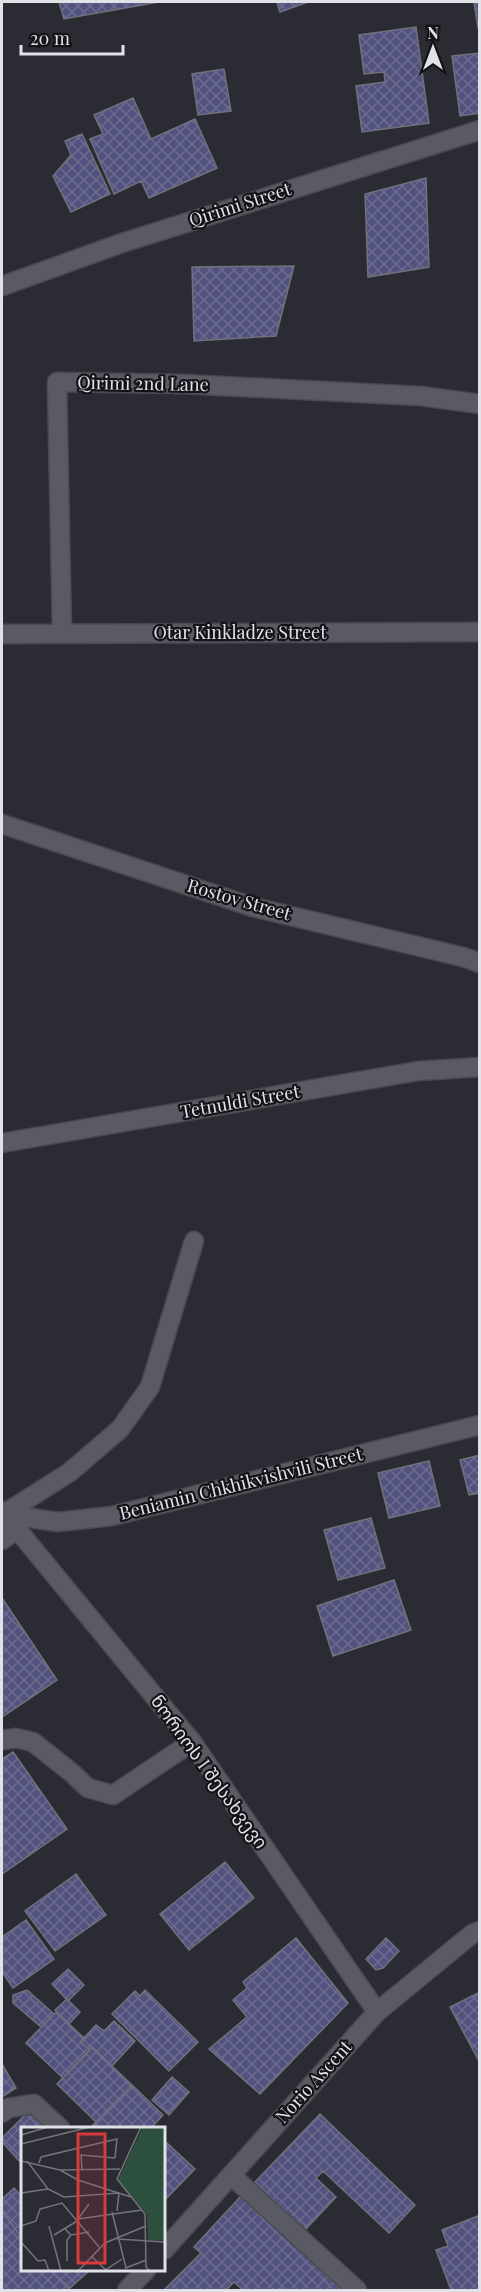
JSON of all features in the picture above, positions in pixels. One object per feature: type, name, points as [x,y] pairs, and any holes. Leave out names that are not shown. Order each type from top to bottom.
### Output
[{"type":"street","name":"Qirimi Street","points":[[2,286],[122,243],[480,130]]},
{"type":"street","name":"Qirimi 2nd Lane","points":[[62,634],[57,382],[183,384],[421,396],[480,404]]},
{"type":"street","name":"Otar Kinkladze Street","points":[[2,634],[480,632]]},
{"type":"street","name":"Rostov Street","points":[[2,824],[253,907],[480,963]]},
{"type":"street","name":"Tetnuldi Street","points":[[2,1143],[418,1071],[480,1067]]},
{"type":"street","points":[[3,1513],[70,1472],[120,1429],[150,1386],[194,1241]]},
{"type":"street","name":"Beniamin Chkhikvishvili Street","points":[[3,1513],[58,1522],[112,1516],[480,1425]]},
{"type":"street","name":"ნორიოს I შესახვევი","points":[[3,1513],[192,1742],[377,2012]]},
{"type":"street","points":[[2,1540],[17,1529]]},
{"type":"street","points":[[2,1740],[16,1738],[33,1743],[88,1788],[113,1795],[192,1742]]},
{"type":"street","name":"Norio Ascent","points":[[168,2237],[231,2175],[377,2012],[472,1934],[480,1931]]},
{"type":"street","points":[[2,2113],[8,2108],[34,2104],[59,2127]]},
{"type":"street","points":[[231,2175],[357,2290]]},
{"type":"street","points":[[127,2290],[145,2271]]},
{"type":"building","points":[[59,2],[159,2],[64,19]]},
{"type":"building","points":[[277,2],[308,2],[280,12]]},
{"type":"building","points":[[474,2],[480,2],[480,28],[478,28]]},
{"type":"building","points":[[416,27],[429,123],[362,132],[356,86],[385,82],[384,72],[364,74],[359,35]]},
{"type":"building","points":[[480,53],[480,113],[460,116],[452,56]]},
{"type":"building","points":[[224,69],[231,111],[198,115],[192,74]]},
{"type":"building","points":[[133,98],[151,139],[195,119],[217,168],[149,198],[141,181],[114,194],[90,139],[103,134],[94,115]]},
{"type":"building","points":[[82,134],[110,194],[71,212],[53,176],[71,155],[65,141]]},
{"type":"building","points":[[426,178],[429,267],[368,277],[365,194]]},
{"type":"building","points":[[294,266],[276,336],[194,341],[192,267]]},
{"type":"building","points":[[480,1455],[480,1493],[469,1495],[460,1460]]},
{"type":"building","points":[[429,1461],[440,1506],[389,1518],[378,1473]]},
{"type":"building","points":[[371,1518],[385,1568],[338,1580],[324,1530]]},
{"type":"building","points":[[394,1580],[411,1630],[333,1656],[317,1606]]},
{"type":"building","points":[[2,1598],[57,1680],[2,1717]]},
{"type":"building","points":[[13,1752],[67,1829],[2,1874],[2,1759]]},
{"type":"building","points":[[225,1862],[254,1898],[189,1950],[160,1914]]},
{"type":"building","points":[[76,1874],[106,1915],[55,1951],[25,1911]]},
{"type":"building","points":[[26,1920],[54,1959],[13,1988],[2,1972],[2,1937]]},
{"type":"building","points":[[296,1938],[348,2003],[260,2094],[209,2049],[247,2017],[233,2000],[247,1988],[243,1982]]},
{"type":"building","points":[[386,1938],[399,1951],[383,1968],[376,1970],[366,1959]]},
{"type":"building","points":[[68,1969],[84,1985],[68,2001],[52,1984]]},
{"type":"building","points":[[27,1990],[54,2014],[41,2027],[13,2003],[13,1995]]},
{"type":"building","points":[[145,1990],[198,2042],[169,2071],[112,2014],[135,1991],[140,1996]]},
{"type":"building","points":[[480,1992],[480,2063],[450,2007]]},
{"type":"building","points":[[67,1999],[80,2012],[69,2024],[55,2010]]},
{"type":"building","points":[[56,2012],[84,2038],[80,2042],[90,2050],[63,2078],[26,2043]]},
{"type":"building","points":[[114,2021],[135,2041],[112,2066],[92,2047],[90,2050],[80,2042],[96,2025],[104,2031]]},
{"type":"building","points":[[92,2047],[132,2085],[96,2122],[57,2084]]},
{"type":"building","points":[[2,2064],[16,2088],[2,2097]]},
{"type":"building","points":[[172,2077],[189,2092],[169,2115],[152,2100]]},
{"type":"building","points":[[132,2085],[163,2115],[152,2127],[91,2127]]},
{"type":"building","points":[[28,2112],[43,2127],[21,2127],[21,2163],[2,2142],[2,2138]]},
{"type":"building","points":[[320,2114],[415,2205],[389,2233],[323,2171],[316,2178],[336,2197],[305,2230],[255,2182]]},
{"type":"building","points":[[167,2143],[195,2169],[165,2200],[165,2146]]},
{"type":"building","points":[[14,2188],[21,2196],[21,2237],[2,2211],[2,2199]]},
{"type":"building","points":[[241,2196],[342,2290],[282,2290],[280,2288],[277,2290],[243,2290],[234,2282],[226,2290],[164,2290],[201,2253],[194,2247]]},
{"type":"building","points":[[2,2211],[21,2237],[21,2271],[51,2271],[72,2290],[2,2290]]},
{"type":"building","points":[[480,2215],[480,2289],[451,2290],[436,2250],[448,2246],[442,2230]]},
{"type":"building","points":[[51,2271],[89,2271],[70,2288]]}]
